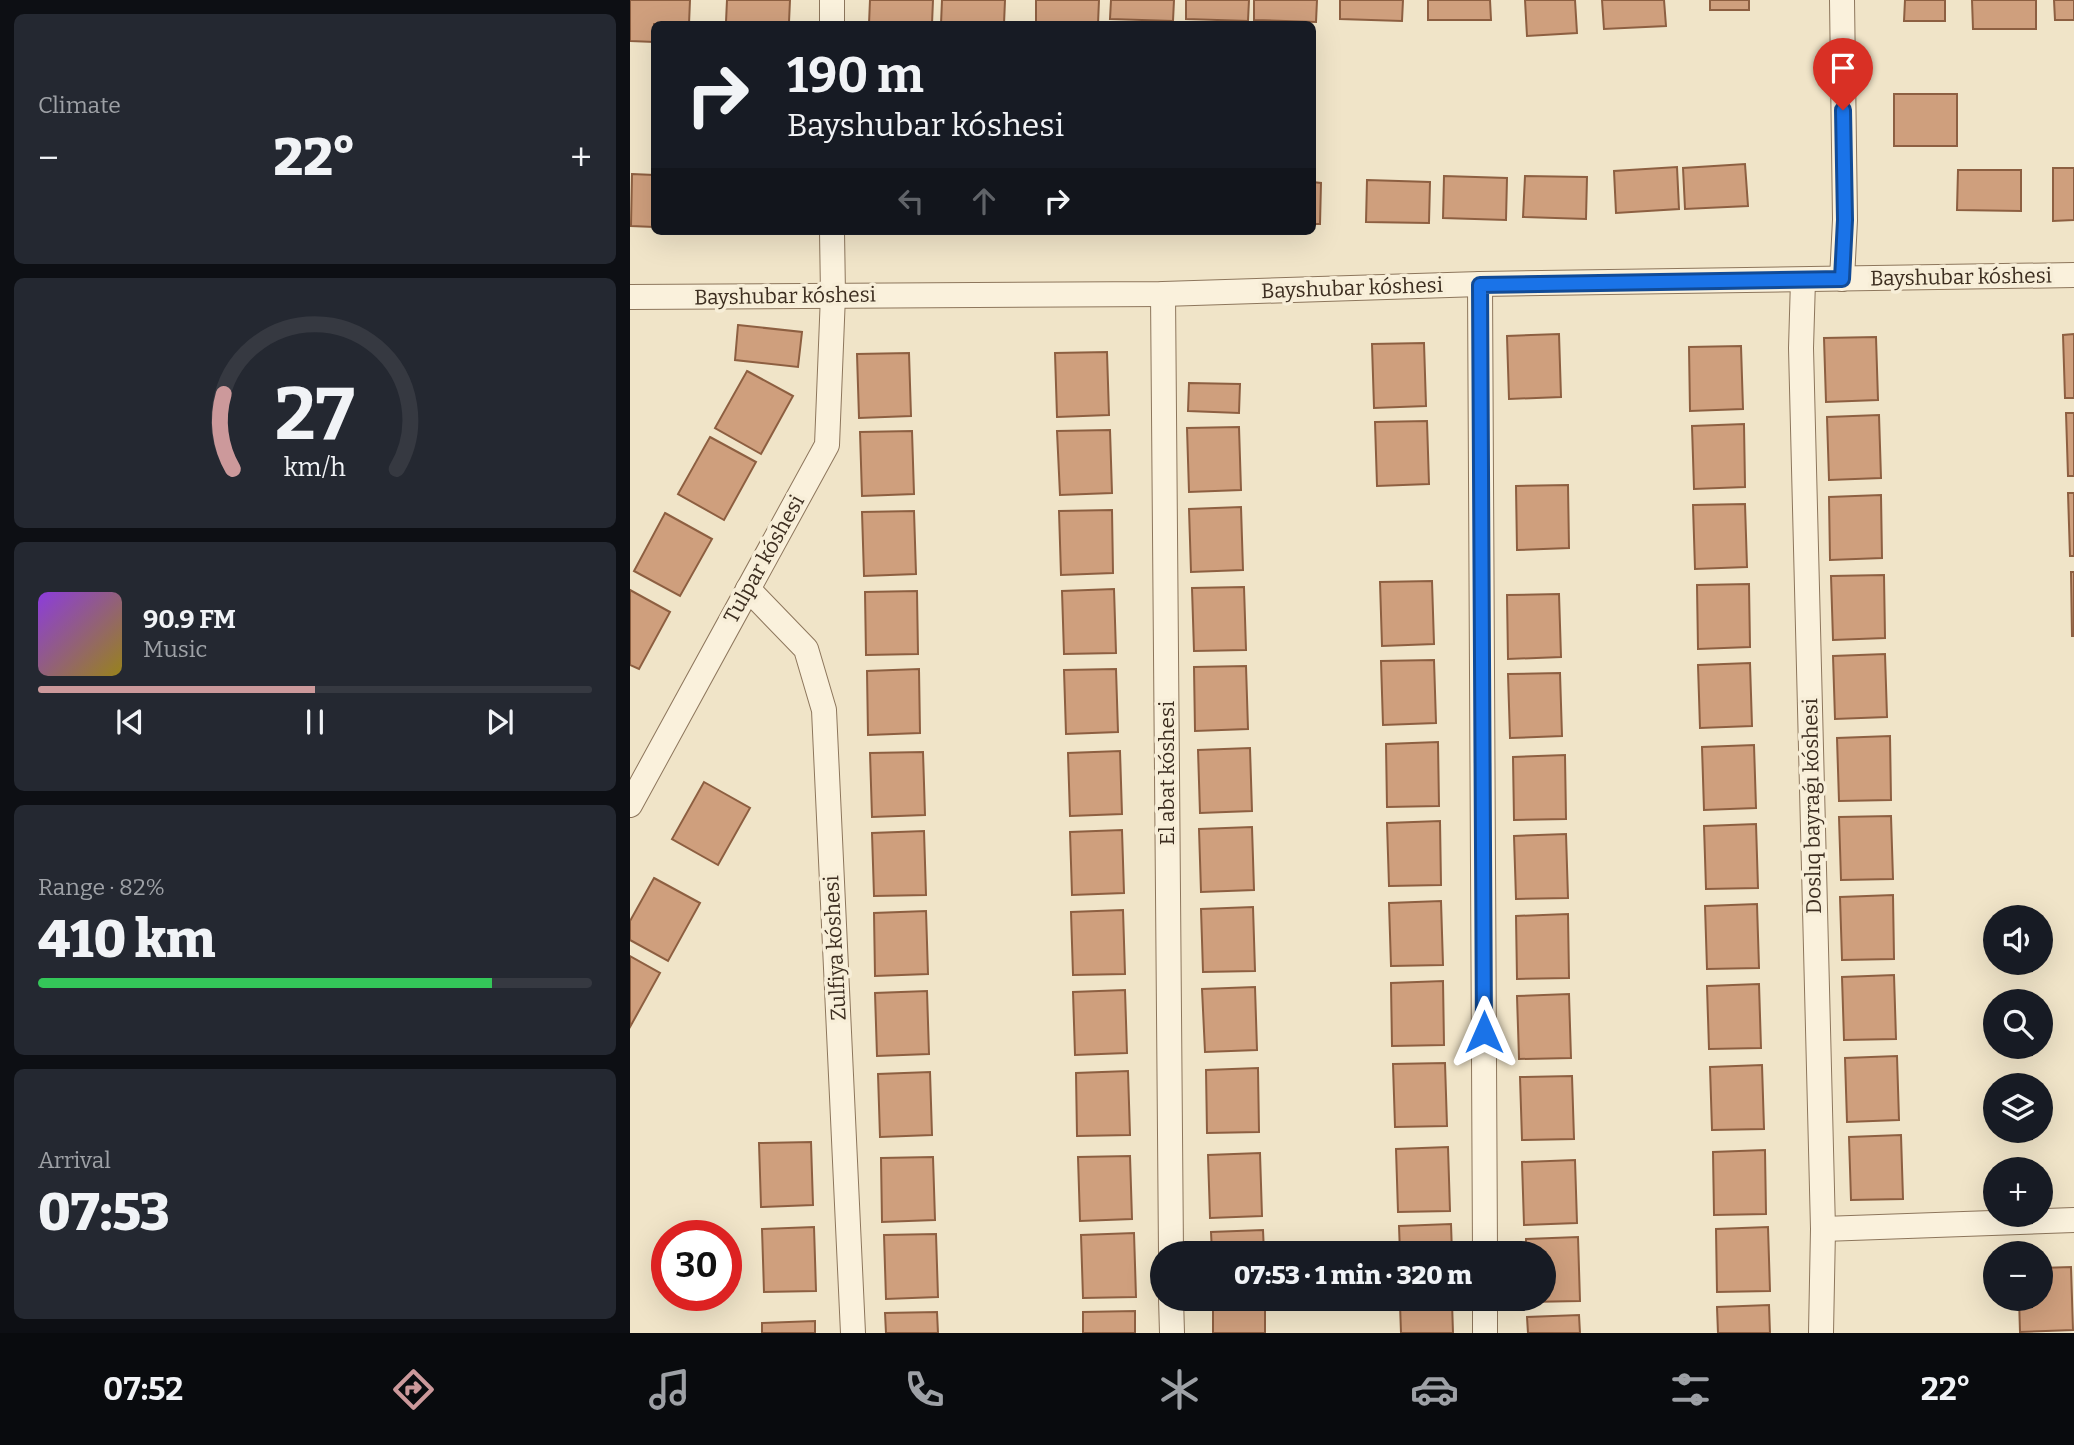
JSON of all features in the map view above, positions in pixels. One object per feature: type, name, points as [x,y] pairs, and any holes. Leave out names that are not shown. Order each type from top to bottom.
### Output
[{"type":"street","points":[[832,0],[832,21]]},
{"type":"street","points":[[1842,0],[1845,220],[1842,279]]},
{"type":"street","name":"Tulpar kóshesi","points":[[630,805],[827,445],[832,235]]},
{"type":"street","name":"Bayshubar kóshesi","points":[[630,297],[1163,294],[1480,285],[2074,275]]},
{"type":"street","name":"Doslıq bayraǵı kóshesi","points":[[1803,280],[1801,348],[1823,1229],[1821,1333]]},
{"type":"street","points":[[1480,285],[1485,1241]]},
{"type":"street","name":"El abat kóshesi","points":[[1163,294],[1171,1241]]},
{"type":"street","name":"Zulfiya kóshesi","points":[[748,589],[806,649],[824,710],[853,1333]]},
{"type":"street","points":[[1823,1229],[2074,1220]]},
{"type":"street","points":[[1171,1311],[1172,1333]]},
{"type":"street","points":[[1485,1311],[1485,1333]]},
{"type":"building","points":[[630,0],[690,0],[689,21],[651,21],[651,42],[630,41]]},
{"type":"building","points":[[727,0],[790,0],[789,21],[726,21]]},
{"type":"building","points":[[870,0],[933,0],[932,21],[869,21]]},
{"type":"building","points":[[942,0],[1005,0],[1004,21],[941,21]]},
{"type":"building","points":[[1036,0],[1099,0],[1098,21],[1036,21]]},
{"type":"building","points":[[1111,0],[1174,0],[1173,21],[1110,19]]},
{"type":"building","points":[[1186,0],[1249,0],[1248,21],[1186,19]]},
{"type":"building","points":[[1254,0],[1317,0],[1316,22],[1254,20]]},
{"type":"building","points":[[1340,0],[1403,0],[1402,21],[1340,19]]},
{"type":"building","points":[[1428,0],[1490,0],[1491,20],[1428,20]]},
{"type":"building","points":[[1525,0],[1575,0],[1577,33],[1527,36]]},
{"type":"building","points":[[1602,0],[1664,0],[1666,26],[1604,29]]},
{"type":"building","points":[[1710,0],[1749,0],[1749,10],[1710,10]]},
{"type":"building","points":[[1905,0],[1945,0],[1945,21],[1904,21]]},
{"type":"building","points":[[1972,0],[2036,0],[2036,29],[1973,29]]},
{"type":"building","points":[[2054,0],[2074,0],[2074,20],[2055,20]]},
{"type":"building","points":[[1894,94],[1957,94],[1957,146],[1894,146]]},
{"type":"building","points":[[1745,164],[1748,206],[1685,209],[1683,168]]},
{"type":"building","points":[[1677,167],[1679,209],[1616,213],[1614,171]]},
{"type":"building","points":[[2053,168],[2074,168],[2074,220],[2053,221]]},
{"type":"building","points":[[1958,170],[2021,170],[2021,211],[1957,210]]},
{"type":"building","points":[[632,174],[651,175],[651,227],[631,226]]},
{"type":"building","points":[[1444,176],[1507,178],[1506,220],[1443,218]]},
{"type":"building","points":[[1525,176],[1587,177],[1586,219],[1523,217]]},
{"type":"building","points":[[1367,180],[1430,182],[1429,223],[1366,222]]},
{"type":"building","points":[[1316,182],[1321,183],[1320,224],[1316,224]]},
{"type":"building","points":[[738,325],[802,332],[798,367],[735,360]]},
{"type":"building","points":[[1559,334],[1561,397],[1509,399],[1507,336]]},
{"type":"building","points":[[2074,334],[2074,398],[2065,398],[2063,335]]},
{"type":"building","points":[[1876,337],[1878,400],[1826,402],[1824,338]]},
{"type":"building","points":[[1424,343],[1426,406],[1374,408],[1372,344]]},
{"type":"building","points":[[1741,346],[1743,409],[1690,411],[1689,347]]},
{"type":"building","points":[[1107,352],[1109,415],[1057,417],[1055,353]]},
{"type":"building","points":[[909,353],[911,416],[859,418],[857,354]]},
{"type":"building","points":[[747,371],[793,396],[761,454],[715,428]]},
{"type":"building","points":[[1189,383],[1240,384],[1239,413],[1188,411]]},
{"type":"building","points":[[2066,413],[2074,413],[2074,476],[2068,476]]},
{"type":"building","points":[[1879,415],[1881,478],[1829,480],[1827,417]]},
{"type":"building","points":[[1427,421],[1429,484],[1377,486],[1375,422]]},
{"type":"building","points":[[1744,424],[1745,487],[1694,489],[1692,426]]},
{"type":"building","points":[[1239,427],[1241,490],[1189,492],[1187,428]]},
{"type":"building","points":[[1110,430],[1112,493],[1060,495],[1057,431]]},
{"type":"building","points":[[912,431],[914,494],[862,496],[860,432]]},
{"type":"building","points":[[710,437],[756,462],[724,520],[678,494]]},
{"type":"building","points":[[1568,485],[1569,548],[1517,550],[1516,486]]},
{"type":"building","points":[[2068,493],[2074,493],[2074,556],[2070,556]]},
{"type":"building","points":[[1881,495],[1882,558],[1830,560],[1829,497]]},
{"type":"building","points":[[1745,504],[1747,567],[1695,569],[1693,505]]},
{"type":"building","points":[[1241,507],[1243,570],[1191,572],[1189,509]]},
{"type":"building","points":[[1112,510],[1113,573],[1061,575],[1059,511]]},
{"type":"building","points":[[914,511],[916,574],[864,576],[862,512]]},
{"type":"building","points":[[665,513],[712,539],[680,596],[634,571]]},
{"type":"building","points":[[2071,572],[2074,572],[2074,636],[2072,636]]},
{"type":"building","points":[[1884,575],[1885,638],[1833,640],[1831,576]]},
{"type":"building","points":[[1432,581],[1434,644],[1382,646],[1380,582]]},
{"type":"building","points":[[1749,584],[1750,647],[1698,649],[1697,585]]},
{"type":"building","points":[[1244,587],[1246,650],[1194,651],[1192,588]]},
{"type":"building","points":[[1114,589],[1116,653],[1064,654],[1062,591]]},
{"type":"building","points":[[630,590],[670,612],[639,669],[630,665]]},
{"type":"building","points":[[917,591],[918,654],[866,655],[865,592]]},
{"type":"building","points":[[1559,594],[1561,657],[1508,659],[1507,595]]},
{"type":"building","points":[[1885,654],[1887,717],[1835,719],[1833,656]]},
{"type":"building","points":[[1434,660],[1436,723],[1383,725],[1381,661]]},
{"type":"building","points":[[1750,663],[1752,726],[1700,728],[1698,665]]},
{"type":"building","points":[[1246,666],[1248,729],[1195,731],[1194,667]]},
{"type":"building","points":[[919,669],[920,733],[868,735],[867,671]]},
{"type":"building","points":[[1116,669],[1118,732],[1066,734],[1064,670]]},
{"type":"building","points":[[1560,673],[1562,736],[1510,738],[1508,674]]},
{"type":"building","points":[[1890,736],[1891,800],[1839,801],[1837,738]]},
{"type":"building","points":[[1438,742],[1439,806],[1387,807],[1386,744]]},
{"type":"building","points":[[1754,745],[1756,808],[1704,810],[1702,747]]},
{"type":"building","points":[[1250,748],[1252,811],[1200,813],[1198,750]]},
{"type":"building","points":[[1120,751],[1122,814],[1070,816],[1068,753]]},
{"type":"building","points":[[923,752],[925,815],[872,817],[870,753]]},
{"type":"building","points":[[1565,755],[1566,819],[1514,820],[1513,757]]},
{"type":"building","points":[[704,782],[750,808],[718,865],[672,839]]},
{"type":"building","points":[[1891,816],[1893,879],[1841,880],[1839,817]]},
{"type":"building","points":[[1440,821],[1441,885],[1389,886],[1387,823]]},
{"type":"building","points":[[1756,824],[1758,888],[1706,889],[1704,826]]},
{"type":"building","points":[[1252,827],[1254,890],[1201,892],[1199,829]]},
{"type":"building","points":[[1122,830],[1124,893],[1072,895],[1070,832]]},
{"type":"building","points":[[924,831],[926,895],[874,896],[872,833]]},
{"type":"building","points":[[1566,834],[1568,898],[1516,899],[1514,836]]},
{"type":"building","points":[[654,878],[700,903],[668,961],[630,940],[630,921]]},
{"type":"building","points":[[1893,895],[1894,959],[1842,960],[1840,897]]},
{"type":"building","points":[[1441,901],[1443,965],[1391,966],[1389,903]]},
{"type":"building","points":[[1757,904],[1759,968],[1707,969],[1705,906]]},
{"type":"building","points":[[1253,907],[1255,971],[1203,972],[1201,909]]},
{"type":"building","points":[[1123,910],[1125,974],[1073,975],[1071,912]]},
{"type":"building","points":[[926,911],[928,974],[875,976],[874,913]]},
{"type":"building","points":[[1568,914],[1569,978],[1517,979],[1516,916]]},
{"type":"building","points":[[630,956],[660,973],[630,1027]]},
{"type":"building","points":[[1894,975],[1896,1039],[1844,1040],[1842,977]]},
{"type":"building","points":[[1443,981],[1444,1045],[1392,1046],[1391,983]]},
{"type":"building","points":[[1759,984],[1761,1048],[1709,1049],[1707,986]]},
{"type":"building","points":[[1255,987],[1257,1050],[1205,1052],[1202,989]]},
{"type":"building","points":[[1125,990],[1127,1053],[1075,1055],[1073,992]]},
{"type":"building","points":[[927,991],[929,1054],[877,1056],[875,993]]},
{"type":"building","points":[[1569,994],[1571,1058],[1519,1059],[1517,996]]},
{"type":"building","points":[[1897,1056],[1899,1120],[1847,1122],[1845,1058]]},
{"type":"building","points":[[1445,1063],[1447,1126],[1395,1127],[1393,1064]]},
{"type":"building","points":[[1762,1065],[1764,1129],[1712,1130],[1710,1067]]},
{"type":"building","points":[[1258,1068],[1259,1132],[1207,1133],[1206,1070]]},
{"type":"building","points":[[1128,1071],[1130,1135],[1077,1136],[1076,1073]]},
{"type":"building","points":[[930,1072],[932,1135],[880,1137],[878,1074]]},
{"type":"building","points":[[1572,1076],[1574,1139],[1522,1140],[1520,1077]]},
{"type":"building","points":[[1901,1135],[1903,1199],[1851,1200],[1849,1137]]},
{"type":"building","points":[[811,1142],[813,1205],[761,1207],[759,1143]]},
{"type":"building","points":[[1448,1147],[1450,1211],[1398,1212],[1396,1149]]},
{"type":"building","points":[[1765,1150],[1766,1214],[1714,1215],[1713,1152]]},
{"type":"building","points":[[1260,1153],[1262,1216],[1210,1218],[1208,1155]]},
{"type":"building","points":[[1130,1156],[1132,1219],[1080,1221],[1078,1157]]},
{"type":"building","points":[[933,1157],[935,1220],[882,1222],[881,1158]]},
{"type":"building","points":[[1575,1160],[1577,1223],[1524,1225],[1522,1162]]},
{"type":"building","points":[[1451,1224],[1452,1241],[1400,1241],[1399,1226]]},
{"type":"building","points":[[814,1227],[816,1291],[764,1292],[762,1229]]},
{"type":"building","points":[[1768,1227],[1770,1291],[1717,1292],[1716,1229]]},
{"type":"building","points":[[1263,1230],[1263,1241],[1211,1241],[1211,1232]]},
{"type":"building","points":[[1134,1233],[1136,1297],[1083,1298],[1081,1235]]},
{"type":"building","points":[[936,1234],[938,1297],[886,1299],[884,1235]]},
{"type":"building","points":[[1578,1237],[1580,1301],[1556,1301],[1556,1241],[1526,1239]]},
{"type":"building","points":[[2071,1267],[2073,1330],[2020,1332],[2019,1311],[2053,1311],[2053,1268]]},
{"type":"building","points":[[1769,1305],[1770,1333],[1718,1333],[1717,1307]]},
{"type":"building","points":[[1135,1311],[1135,1333],[1083,1333],[1083,1312]]},
{"type":"building","points":[[1213,1311],[1265,1311],[1265,1333],[1213,1333]]},
{"type":"building","points":[[1400,1311],[1452,1311],[1453,1333],[1401,1333]]},
{"type":"building","points":[[937,1312],[938,1333],[886,1333],[885,1313]]},
{"type":"building","points":[[1579,1315],[1580,1333],[1528,1333],[1527,1317]]},
{"type":"building","points":[[815,1321],[815,1333],[762,1333],[762,1323]]},
{"type":"route","points":[[1484,1032],[1480,285],[1842,279],[1845,220],[1843,110]]}]
